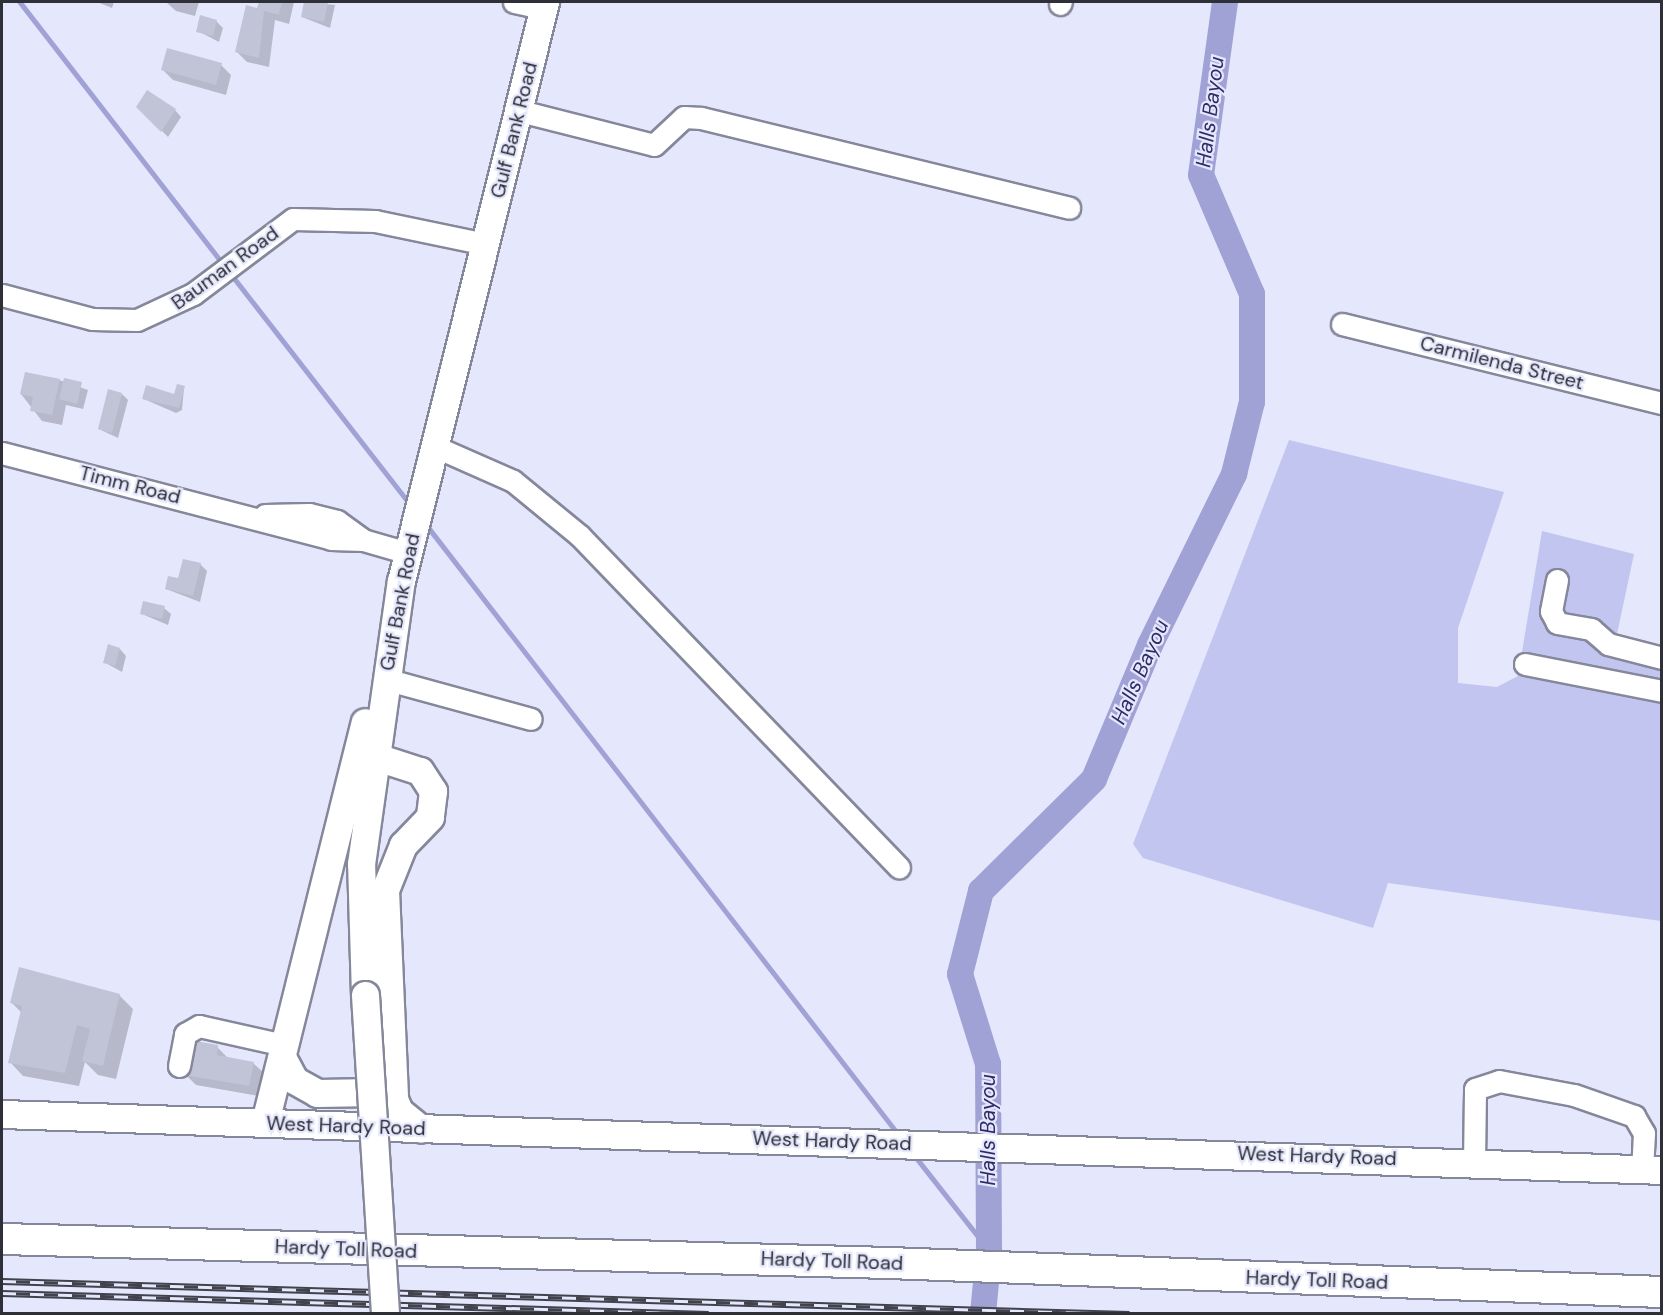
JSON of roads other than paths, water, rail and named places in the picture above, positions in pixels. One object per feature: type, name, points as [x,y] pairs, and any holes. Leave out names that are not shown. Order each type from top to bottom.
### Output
[{"type":"highway","name":"Hardy Toll Road","points":[[2,1239],[889,1263],[1662,1292]]},
{"type":"main road","name":"Gulf Bank Road","points":[[385,1314],[365,995],[361,864],[366,753],[385,679],[401,581],[434,458],[544,5]]},
{"type":"main road","points":[[265,1122],[366,753],[401,581]]},
{"type":"main road","points":[[366,753],[420,771],[433,791],[430,817],[403,845],[385,890],[392,1072],[399,1111],[421,1129]]},
{"type":"main road","points":[[283,1051],[294,1080],[317,1093],[374,1092],[392,1072]]},
{"type":"main road","name":"West Hardy Road","points":[[2,1114],[421,1129],[1141,1149],[1652,1169]]},
{"type":"street","points":[[514,2],[544,5]]},
{"type":"street","points":[[520,111],[654,145],[684,117],[701,118],[1069,208]]},
{"type":"street","name":"Bauman Road","points":[[2,295],[117,323],[167,310],[293,219],[338,218],[486,244]]},
{"type":"street","name":"Carmilenda Street","points":[[1342,324],[1662,403]]},
{"type":"street","name":"Timm Road","points":[[2,453],[259,516],[309,514],[338,521],[363,540],[410,546]]},
{"type":"street","points":[[434,458],[513,482],[580,536],[899,868]]},
{"type":"street","points":[[1557,579],[1551,612],[1557,623],[1591,629],[1608,644],[1662,658]]},
{"type":"street","points":[[1525,664],[1662,691]]},
{"type":"street","points":[[385,679],[531,719]]},
{"type":"street","points":[[179,1066],[185,1034],[199,1026],[283,1051]]},
{"type":"street","points":[[1474,1162],[1475,1089],[1499,1080],[1574,1095],[1634,1116],[1644,1133],[1652,1169]]},
{"type":"waterway","points":[[20,2],[224,265]]},
{"type":"waterway","name":"Halls Bayou","points":[[983,1314],[989,1250],[988,1064],[960,974],[981,891],[1094,779],[1150,645],[1234,474],[1252,402],[1252,294],[1201,175],[1225,2]]},
{"type":"waterway","points":[[231,274],[410,504]]},
{"type":"waterway","points":[[425,523],[899,1135]]},
{"type":"waterway","points":[[915,1156],[989,1250]]},
{"type":"railway","points":[[2,1281],[1130,1314]]},
{"type":"railway","points":[[2,1293],[709,1314]]}]
